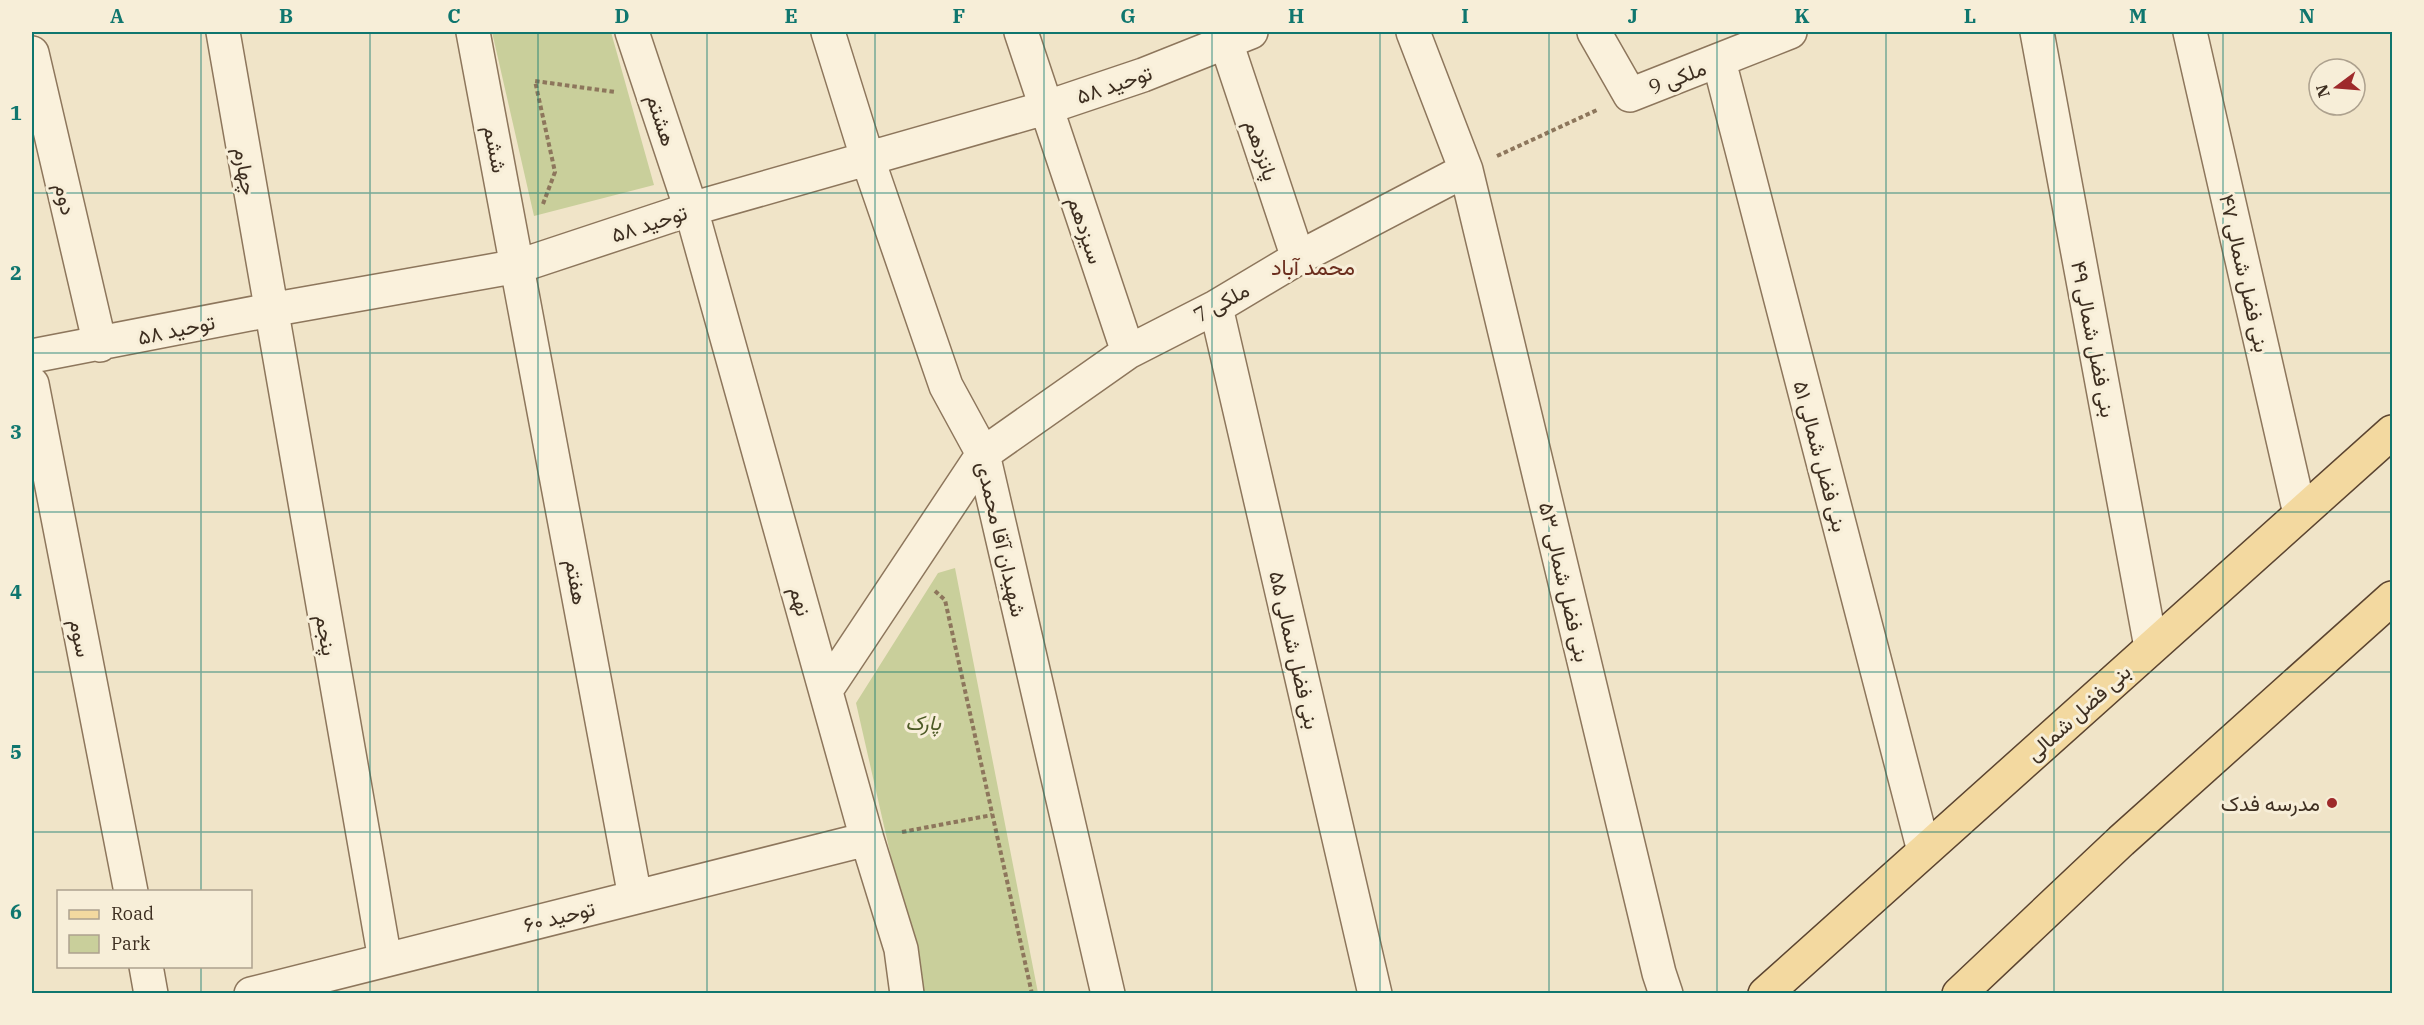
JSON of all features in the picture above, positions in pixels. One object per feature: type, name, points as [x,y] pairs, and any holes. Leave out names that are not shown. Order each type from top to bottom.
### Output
[{"type":"main road","name":"بنی فضل شمالی","points":[[1765,993],[2392,432]]},
{"type":"main road","points":[[1959,993],[2130,833],[2392,598]]},
{"type":"street","name":"چهارم","points":[[223,32],[270,310]]},
{"type":"street","name":"ششم","points":[[472,32],[519,267]]},
{"type":"street","name":"هشتم","points":[[632,32],[691,208]]},
{"type":"street","name":"شهیدان آقا محمدی","points":[[828,32],[867,157],[946,387],[983,454],[1108,993]]},
{"type":"street","name":"سیزدهم","points":[[1021,32],[1128,352]]},
{"type":"street","points":[[1413,32],[1466,170]]},
{"type":"street","name":"ملکی 9","points":[[1594,32],[1630,95],[1790,32]]},
{"type":"street","name":"بنی فضل شمالی ۴۹","points":[[2037,32],[2151,647]]},
{"type":"street","name":"بنی فضل شمالی ۴۷","points":[[2190,32],[2300,514]]},
{"type":"street","name":"توحید ۵۸","points":[[32,356],[100,345],[270,310],[519,267],[691,208],[1045,108],[1143,75],[1239,37]]},
{"type":"street","name":"پانزدهم","points":[[1239,37],[1298,258]]},
{"type":"street","name":"دوم","points":[[32,53],[100,345]]},
{"type":"street","name":"بنی فضل شمالی ۵۱","points":[[1719,61],[1924,851]]},
{"type":"street","name":"ملکی 7","points":[[983,454],[1128,352],[1216,307],[1298,258],[1466,170]]},
{"type":"street","name":"بنی فضل شمالی ۵۳","points":[[1466,170],[1656,962],[1666,993]]},
{"type":"street","name":"نهم","points":[[691,208],[867,839],[901,949],[907,993]]},
{"type":"street","name":"هفتم","points":[[519,267],[635,897]]},
{"type":"street","name":"بنی فضل شمالی ۵۵","points":[[1216,307],[1375,993]]},
{"type":"street","name":"پنجم","points":[[270,310],[385,960]]},
{"type":"street","name":"سوم","points":[[32,384],[131,890]]},
{"type":"street","points":[[826,690],[983,454]]},
{"type":"street","name":"توحید ۶۰","points":[[251,993],[867,839]]},
{"type":"street","points":[[146,968],[151,993]]},
{"type":"path","points":[[539,214],[555,172],[535,81],[655,97]]},
{"type":"path","points":[[1466,170],[1630,95]]},
{"type":"path","points":[[907,568],[945,600],[1032,993]]},
{"type":"path","points":[[867,839],[992,815]]},
{"type":"green space","points":[[492,32],[611,32],[654,185],[534,216]]},
{"type":"green space","name":"پارک","points":[[955,568],[1038,993],[922,993],[856,703],[938,573]]},
{"type":"place","name":"مدرسه فدک","points":[[2332,803]]},
{"type":"district","name":"محمد آباد","points":[[1313,266]]}]
